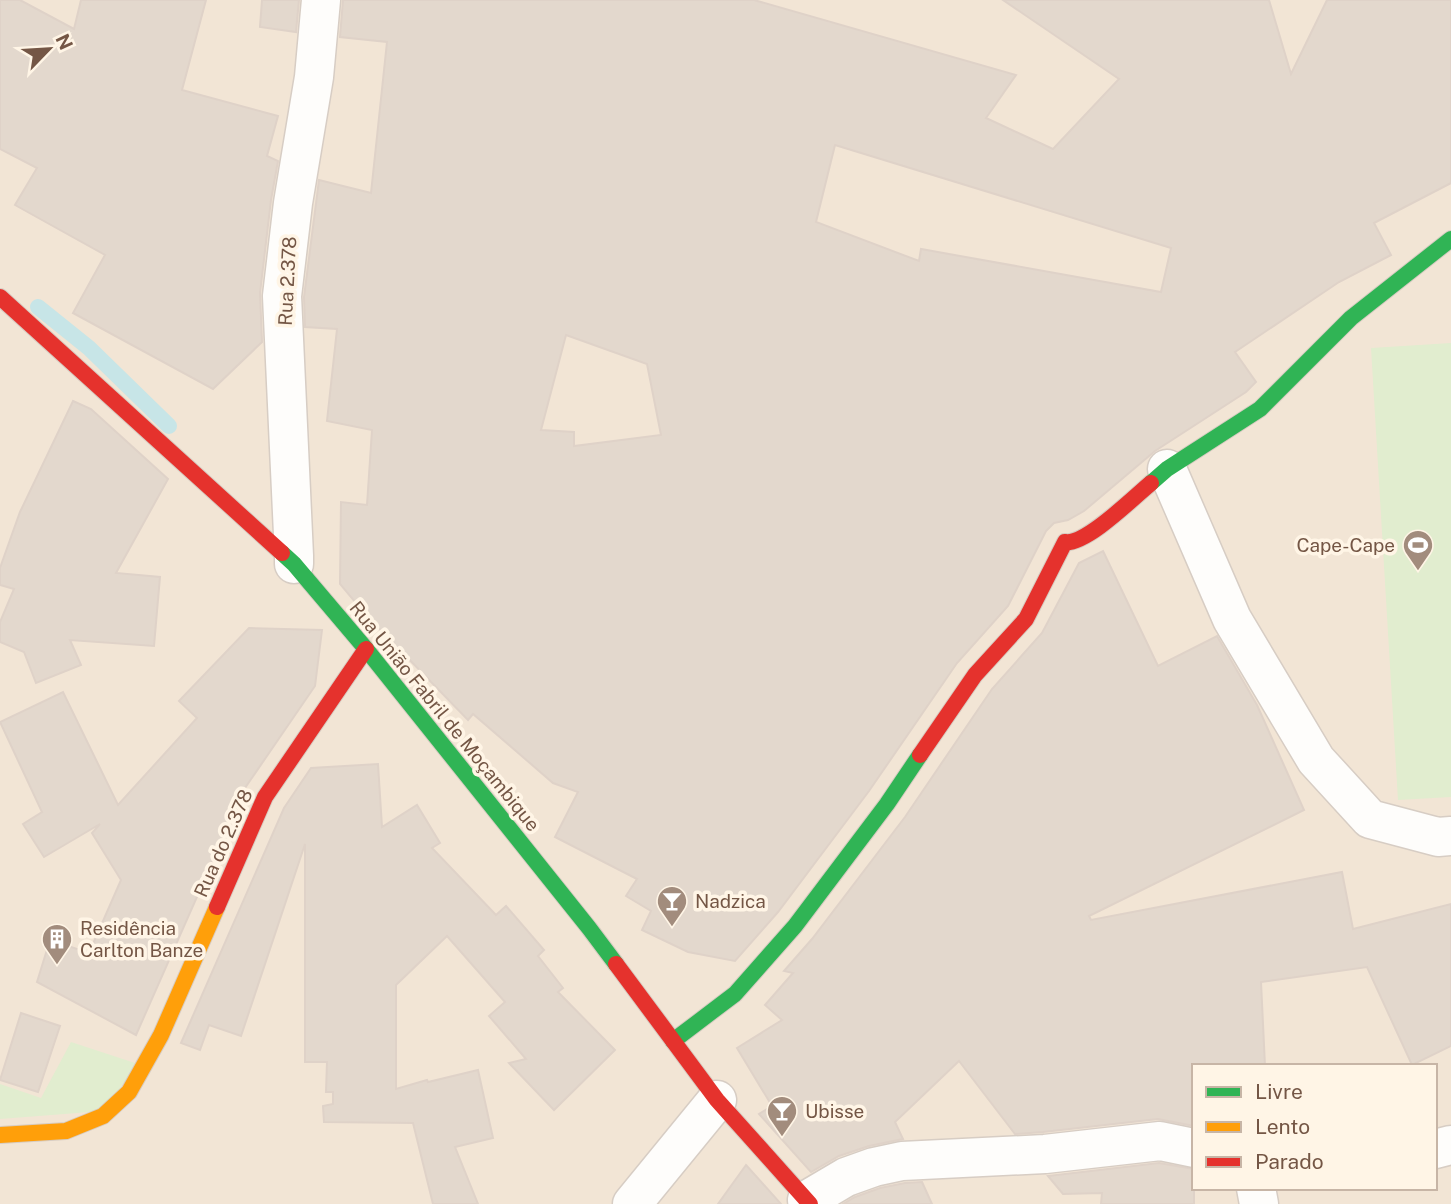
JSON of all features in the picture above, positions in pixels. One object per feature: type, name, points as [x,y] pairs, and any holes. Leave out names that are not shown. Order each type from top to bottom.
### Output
[{"type":"street","name":"Rua 2.378","points":[[293,564],[295,556],[282,296],[293,202],[314,77],[321,0]]},
{"type":"street","points":[[673,1041],[735,994],[795,926],[887,804],[975,675],[1026,619],[1065,542],[1072,543],[1097,529],[1167,469],[1260,409],[1351,318],[1451,239]]},
{"type":"street","name":"Rua União Fabril de Moçambique","points":[[0,298],[293,564],[366,649],[589,928],[717,1100],[808,1202]]},
{"type":"street","points":[[1167,469],[1232,618],[1316,760],[1370,819],[1438,837],[1451,836]]},
{"type":"street","name":"Rua do 2.378","points":[[0,1135],[66,1131],[103,1116],[129,1092],[161,1035],[265,797],[366,649]]},
{"type":"street","points":[[632,1204],[717,1100]]},
{"type":"street","points":[[808,1202],[846,1177],[902,1161],[1045,1154],[1160,1141],[1192,1148]]},
{"type":"shaded area","points":[[0,0],[1451,0],[1451,1204],[0,1204]]},
{"type":"green space","name":"Cape-Cape","points":[[1451,343],[1451,797],[1398,800],[1371,348]]},
{"type":"green space","points":[[71,1042],[138,1064],[103,1111],[0,1119],[0,1084],[41,1098]]},
{"type":"building","points":[[0,0],[20,0],[74,29],[81,0],[206,0],[182,90],[278,116],[267,156],[278,161],[260,293],[262,342],[213,389],[73,313],[105,255],[15,205],[37,168],[0,149]]},
{"type":"building","points":[[262,0],[299,0],[296,32],[260,27]]},
{"type":"building","points":[[343,0],[754,0],[1016,75],[986,118],[1053,149],[1119,79],[1003,0],[1269,0],[1291,74],[1327,0],[1451,0],[1451,183],[1374,223],[1391,255],[1339,282],[1235,352],[1256,382],[1246,392],[1155,451],[1084,511],[1068,520],[1054,523],[1046,531],[1008,606],[957,663],[869,791],[778,912],[735,961],[688,952],[642,930],[651,911],[626,896],[637,879],[555,837],[578,792],[553,783],[473,714],[468,720],[366,615],[340,584],[341,502],[367,505],[372,430],[327,421],[337,329],[305,327],[304,297],[319,180],[371,193],[387,42],[340,37]],"holes":[[[835,145],[1171,248],[1161,292],[921,249],[919,261],[816,222]],[[566,335],[647,364],[661,435],[574,446],[574,432],[541,430]]]},
{"type":"building","points":[[73,401],[91,409],[168,479],[116,573],[160,577],[154,646],[70,640],[81,665],[36,683],[24,652],[0,642],[0,622],[14,589],[0,585],[0,568],[20,512]]},
{"type":"building","points":[[1103,551],[1158,666],[1217,636],[1257,705],[1304,810],[1089,916],[1091,920],[1342,872],[1353,929],[1451,904],[1451,1046],[1412,1064],[1367,967],[1261,982],[1265,1064],[1192,1064],[1192,1126],[1158,1119],[1015,1134],[959,1061],[895,1122],[903,1139],[839,1156],[811,1172],[759,1114],[772,1106],[737,1048],[782,1020],[765,1005],[793,973],[784,971],[812,939],[905,817],[992,689],[1042,633],[1079,563]]},
{"type":"building","points":[[249,628],[322,630],[315,686],[245,788],[136,1035],[37,982],[50,940],[89,953],[121,880],[92,833],[100,824],[44,857],[23,824],[42,812],[0,722],[63,692],[118,805],[197,718],[179,701]]},
{"type":"building","points":[[378,764],[382,827],[417,805],[440,843],[432,848],[496,915],[506,906],[544,950],[538,956],[563,988],[558,992],[615,1050],[554,1110],[509,1063],[526,1059],[489,1016],[505,1002],[447,936],[396,985],[396,1089],[478,1070],[493,1138],[455,1147],[478,1204],[433,1204],[413,1123],[324,1122],[323,1106],[333,1104],[333,1092],[326,1092],[327,1062],[305,1062],[305,844],[241,1036],[209,1025],[200,1050],[181,1043],[284,808],[311,768]]},
{"type":"building","points":[[21,1013],[60,1026],[38,1092],[0,1080]]},
{"type":"building","points":[[1159,1163],[1192,1169],[1194,1204],[1101,1204],[1102,1193],[1063,1194],[1048,1176]]},
{"type":"building","points":[[746,1165],[781,1204],[718,1204]]},
{"type":"building","points":[[922,1182],[932,1204],[843,1204],[880,1188]]},
{"type":"waterway","points":[[38,307],[89,348],[169,426]]},
{"type":"traffic: fast","points":[[1151,483],[1167,469],[1260,409],[1351,318],[1451,239]]},
{"type":"traffic: fast","points":[[282,553],[366,649],[616,964]]},
{"type":"traffic: fast","points":[[673,1041],[735,994],[795,926],[887,804],[920,755]]},
{"type":"traffic: slow","points":[[0,1135],[66,1131],[103,1116],[129,1092],[161,1035],[217,907]]},
{"type":"traffic: jam","points":[[0,297],[282,553]]},
{"type":"traffic: jam","points":[[920,755],[975,675],[1026,619],[1065,542],[1074,541],[1097,528],[1151,483]]},
{"type":"traffic: jam","points":[[217,907],[265,797],[366,649]]},
{"type":"traffic: jam","points":[[616,964],[717,1100],[810,1204]]},
{"type":"place","name":"Cape-Cape","points":[[1418,572]]},
{"type":"place","name":"Nadzica","points":[[672,928]]},
{"type":"place","name":"Residência Carlton Banze","points":[[57,966]]},
{"type":"place","name":"Ubisse","points":[[782,1138]]}]
